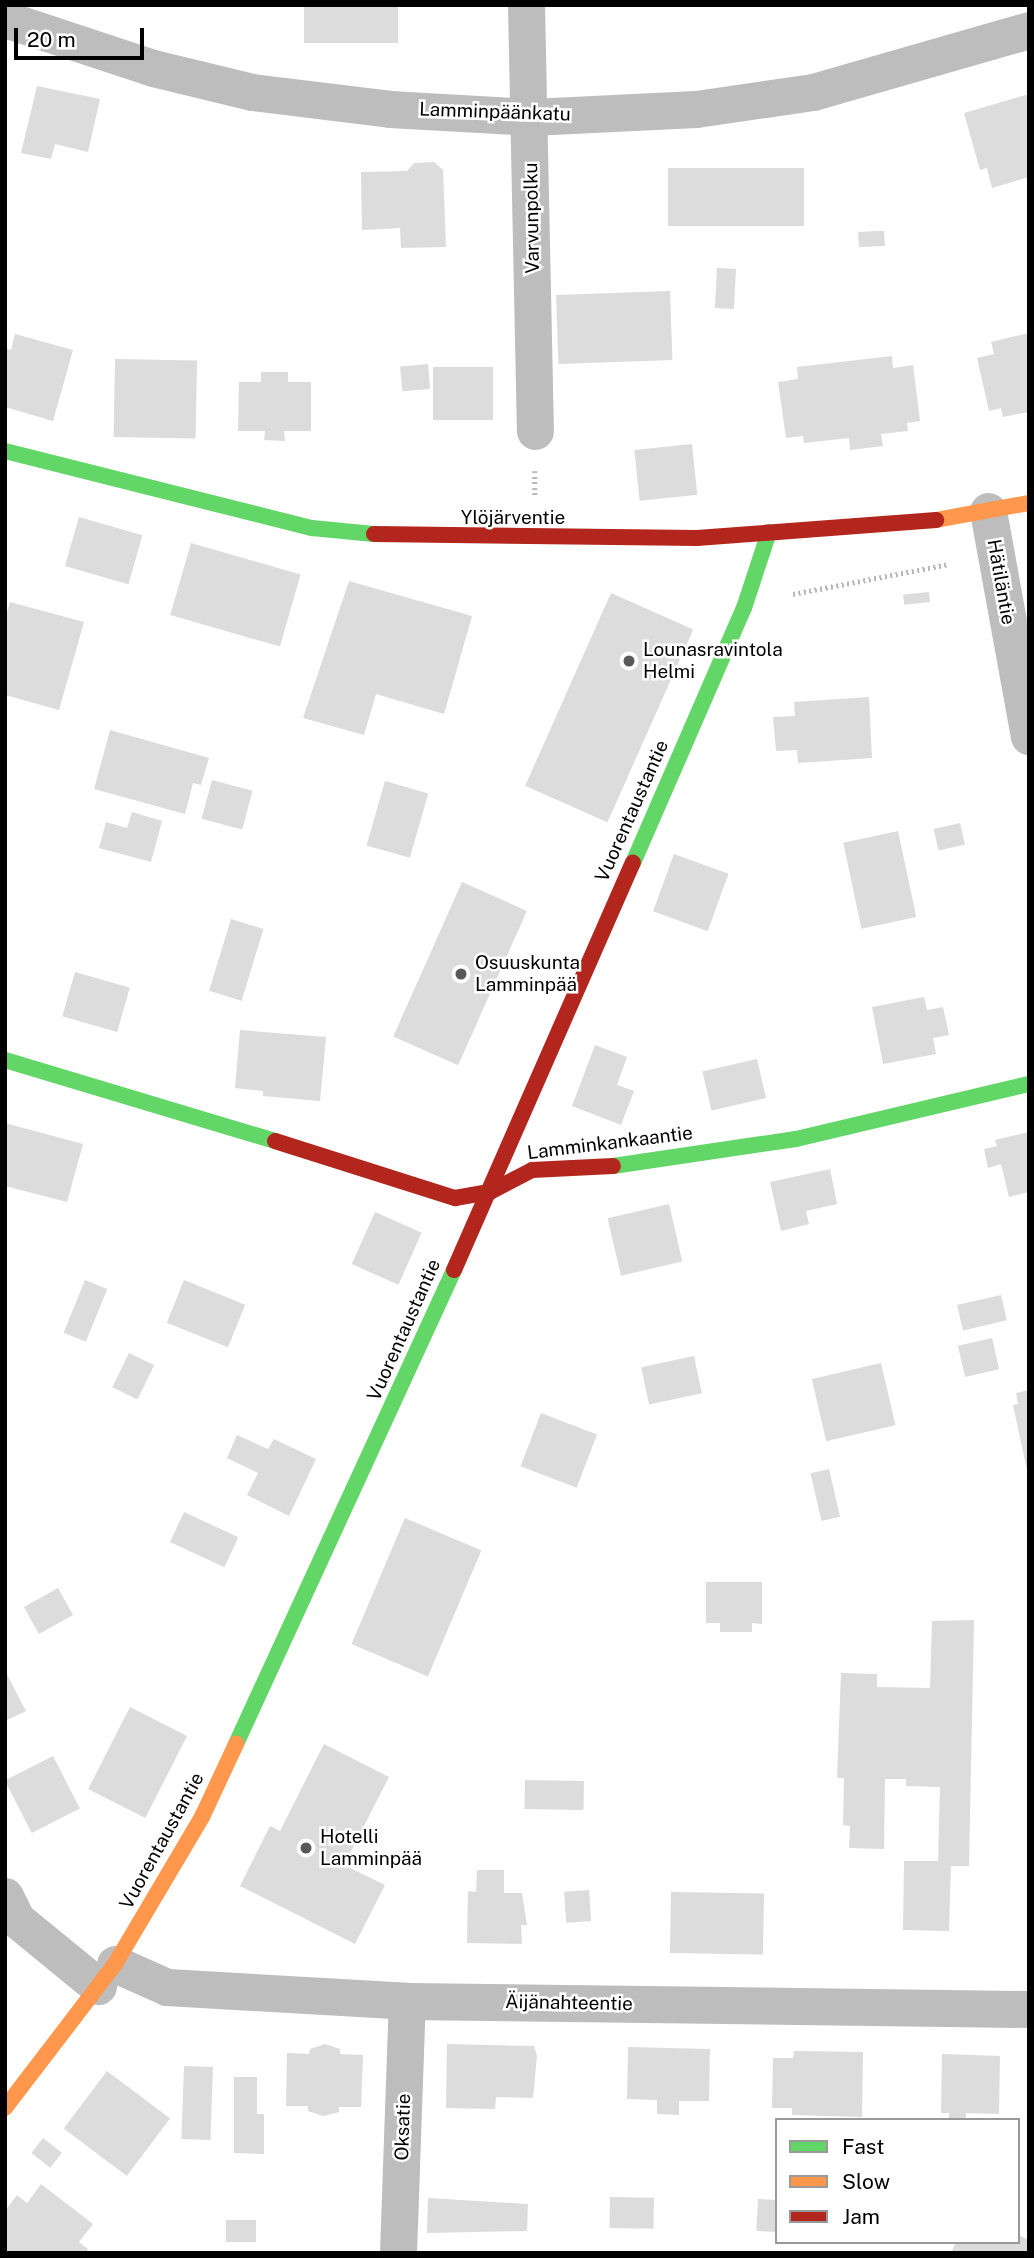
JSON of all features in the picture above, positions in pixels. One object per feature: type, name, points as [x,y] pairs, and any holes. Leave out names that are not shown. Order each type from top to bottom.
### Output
[{"type":"main road","name":"Ylöjärventie","points":[[5,451],[312,528],[456,539],[697,538],[937,520],[1029,503]]},
{"type":"main road","name":"Vuorentaustantie","points":[[5,2108],[107,1975],[202,1818],[490,1192],[744,608],[769,532]]},
{"type":"main road","name":"Lamminkankaantie","points":[[5,1059],[112,1089],[455,1198],[490,1192],[532,1170],[585,1170],[796,1139],[1029,1084]]},
{"type":"street","name":"Varvunpolku","points":[[526,5],[531,117],[535,431]]},
{"type":"street","name":"Lamminpäänkatu","points":[[5,19],[153,68],[252,92],[390,109],[531,117],[696,109],[813,92],[1029,30]]},
{"type":"street","name":"Hätiläntie","points":[[988,511],[1029,736]]},
{"type":"street","name":"Äijänahteentie","points":[[9,1912],[107,1975],[167,1987],[407,2001],[1029,2009]]},
{"type":"street","name":"Oksatie","points":[[398,2253],[407,2001]]},
{"type":"building","points":[[304,5],[398,5],[398,43],[304,43]]},
{"type":"building","points":[[37,86],[100,99],[88,152],[55,144],[51,159],[21,153]]},
{"type":"building","points":[[1029,94],[1029,177],[992,188],[987,168],[980,170],[964,113]]},
{"type":"building","points":[[434,162],[443,170],[446,247],[401,248],[400,228],[362,230],[361,172],[407,171],[414,163]]},
{"type":"building","points":[[668,168],[804,168],[804,226],[668,226]]},
{"type":"building","points":[[884,231],[885,246],[859,247],[858,232]]},
{"type":"building","points":[[717,268],[736,269],[734,309],[715,308]]},
{"type":"building","points":[[670,291],[672,360],[558,364],[556,295]]},
{"type":"building","points":[[1029,333],[1029,412],[1003,417],[1001,408],[989,411],[977,358],[994,354],[991,342]]},
{"type":"building","points":[[15,334],[73,350],[53,421],[5,407],[5,348],[11,350]]},
{"type":"building","points":[[892,356],[893,368],[913,365],[920,421],[907,423],[908,431],[881,434],[883,446],[850,450],[849,438],[804,443],[803,436],[786,438],[778,382],[798,379],[797,367]]},
{"type":"building","points":[[115,359],[197,360],[196,438],[114,437]]},
{"type":"building","points":[[428,364],[430,389],[402,391],[400,366]]},
{"type":"building","points":[[433,367],[493,367],[493,420],[433,420]]},
{"type":"building","points":[[261,372],[288,372],[288,382],[311,382],[311,431],[284,431],[285,441],[264,440],[265,431],[238,431],[239,382],[261,382]]},
{"type":"building","points":[[692,444],[697,495],[640,501],[634,450]]},
{"type":"building","points":[[79,517],[142,535],[128,584],[65,566]]},
{"type":"building","points":[[191,543],[301,574],[280,647],[170,615]]},
{"type":"building","points":[[349,581],[472,616],[444,714],[376,694],[364,735],[303,718]]},
{"type":"building","points":[[929,592],[930,602],[904,605],[903,595]]},
{"type":"building","points":[[611,593],[693,630],[607,822],[525,786]]},
{"type":"building","points":[[10,602],[84,622],[59,710],[5,695],[5,619]]},
{"type":"building","points":[[869,697],[872,758],[798,763],[797,750],[776,751],[773,717],[795,716],[794,702]]},
{"type":"building","points":[[110,730],[209,758],[201,785],[193,783],[185,814],[94,789]]},
{"type":"building","points":[[212,780],[253,791],[242,830],[202,819]]},
{"type":"building","points":[[385,781],[428,793],[410,858],[367,845]]},
{"type":"building","points":[[132,812],[162,821],[151,862],[99,848],[106,822],[127,828]]},
{"type":"building","points":[[960,823],[965,844],[939,851],[934,829]]},
{"type":"building","points":[[898,831],[916,917],[862,929],[843,843]]},
{"type":"building","points":[[674,854],[729,874],[708,931],[653,911]]},
{"type":"building","name":"Osuuskunta Lamminpää","points":[[462,882],[527,911],[458,1065],[393,1036]]},
{"type":"building","points":[[231,919],[264,929],[242,1001],[209,991]]},
{"type":"building","points":[[75,972],[130,988],[117,1032],[62,1016]]},
{"type":"building","points":[[924,997],[927,1010],[943,1007],[949,1035],[933,1038],[936,1054],[883,1064],[872,1007]]},
{"type":"building","points":[[240,1030],[326,1037],[320,1101],[263,1096],[263,1091],[235,1088]]},
{"type":"building","points":[[595,1045],[627,1057],[617,1085],[634,1091],[621,1125],[572,1106]]},
{"type":"building","points":[[757,1059],[766,1098],[711,1111],[702,1072]]},
{"type":"building","points":[[5,1123],[83,1144],[67,1202],[5,1186]]},
{"type":"building","points":[[1029,1132],[1029,1192],[1009,1197],[1001,1164],[988,1168],[984,1149],[997,1146],[995,1140]]},
{"type":"building","points":[[830,1169],[837,1204],[806,1211],[809,1224],[781,1231],[770,1182]]},
{"type":"building","points":[[669,1204],[682,1261],[621,1276],[608,1218]]},
{"type":"building","points":[[375,1212],[422,1233],[398,1285],[352,1264]]},
{"type":"building","points":[[85,1280],[107,1289],[86,1342],[64,1333]]},
{"type":"building","points":[[184,1280],[245,1305],[228,1347],[167,1323]]},
{"type":"building","points":[[1001,1295],[1007,1320],[963,1330],[957,1305]]},
{"type":"building","points":[[992,1338],[999,1369],[965,1377],[958,1346]]},
{"type":"building","points":[[129,1353],[154,1365],[138,1399],[112,1387]]},
{"type":"building","points":[[694,1356],[702,1393],[649,1404],[641,1367]]},
{"type":"building","points":[[881,1363],[895,1425],[826,1441],[812,1379]]},
{"type":"building","points":[[1029,1390],[1028,1475],[1013,1405],[1018,1404],[1016,1393]]},
{"type":"building","points":[[541,1413],[597,1435],[577,1488],[521,1466]]},
{"type":"building","points":[[237,1435],[268,1449],[274,1439],[316,1459],[289,1516],[247,1495],[258,1473],[227,1458]]},
{"type":"building","points":[[829,1469],[840,1517],[822,1521],[810,1473]]},
{"type":"building","points":[[184,1512],[238,1537],[224,1567],[170,1542]]},
{"type":"building","points":[[405,1518],[481,1550],[428,1677],[351,1644]]},
{"type":"building","points":[[706,1582],[762,1582],[762,1624],[752,1623],[752,1632],[720,1632],[720,1623],[706,1623]]},
{"type":"building","points":[[58,1588],[73,1615],[39,1634],[24,1607]]},
{"type":"building","points":[[974,1620],[969,1866],[951,1866],[949,1931],[903,1930],[904,1861],[938,1861],[940,1787],[906,1786],[906,1779],[885,1779],[884,1849],[849,1848],[850,1826],[843,1825],[844,1778],[837,1778],[841,1673],[877,1674],[877,1687],[930,1688],[932,1621]]},
{"type":"building","points":[[5,1671],[26,1711],[5,1721]]},
{"type":"building","points":[[130,1707],[187,1736],[145,1818],[88,1789]]},
{"type":"building","name":"Hotelli Lamminpää","points":[[324,1744],[389,1777],[344,1865],[385,1885],[355,1944],[240,1886],[270,1826],[280,1831]]},
{"type":"building","points":[[53,1756],[80,1809],[32,1833],[5,1780]]},
{"type":"building","points":[[525,1780],[584,1781],[583,1810],[524,1809]]},
{"type":"building","points":[[477,1870],[504,1870],[504,1893],[522,1893],[527,1925],[521,1925],[522,1944],[467,1943],[468,1891],[476,1892]]},
{"type":"building","points":[[589,1890],[591,1921],[566,1923],[564,1892]]},
{"type":"building","points":[[671,1892],[764,1894],[763,1955],[670,1953]]},
{"type":"building","points":[[325,2044],[340,2049],[340,2054],[363,2055],[361,2107],[339,2107],[339,2112],[323,2116],[308,2111],[308,2106],[286,2106],[287,2053],[309,2054],[310,2049]]},
{"type":"building","points":[[447,2044],[534,2046],[537,2056],[533,2098],[496,2097],[495,2109],[446,2108]]},
{"type":"building","points":[[628,2047],[710,2049],[709,2101],[679,2101],[679,2115],[657,2114],[657,2100],[627,2099]]},
{"type":"building","points":[[794,2051],[863,2052],[862,2117],[792,2115],[792,2108],[772,2108],[773,2058],[793,2058]]},
{"type":"building","points":[[942,2054],[1000,2056],[999,2114],[966,2113],[966,2118],[949,2118],[949,2113],[941,2113]]},
{"type":"building","points":[[184,2066],[213,2067],[210,2140],[181,2139]]},
{"type":"building","points":[[107,2071],[170,2119],[127,2176],[64,2129]]},
{"type":"building","points":[[234,2077],[257,2077],[257,2114],[264,2114],[264,2154],[234,2153]]},
{"type":"building","points":[[43,2138],[62,2153],[50,2168],[31,2153]]},
{"type":"building","points":[[41,2184],[93,2224],[79,2242],[88,2249],[86,2253],[5,2253],[5,2211],[17,2195],[27,2203]]},
{"type":"building","points":[[610,2197],[654,2198],[653,2229],[609,2228]]},
{"type":"building","points":[[428,2198],[528,2204],[527,2231],[427,2233]]},
{"type":"building","points":[[758,2199],[775,2200],[775,2232],[756,2231]]},
{"type":"building","points":[[226,2220],[256,2220],[256,2242],[226,2242]]},
{"type":"building","points":[[1020,2236],[1029,2240],[1029,2253],[951,2253],[955,2244],[1020,2244]]},
{"type":"traffic: fast","points":[[5,451],[312,528],[374,534]]},
{"type":"traffic: fast","points":[[633,863],[744,608],[769,532]]},
{"type":"traffic: fast","points":[[5,1060],[275,1141]]},
{"type":"traffic: fast","points":[[613,1166],[796,1139],[1029,1084]]},
{"type":"traffic: fast","points":[[236,1744],[454,1270]]},
{"type":"traffic: slow","points":[[936,520],[1029,503]]},
{"type":"traffic: slow","points":[[5,2108],[115,1964],[202,1817],[236,1744]]},
{"type":"traffic: jam","points":[[374,534],[697,538],[936,520]]},
{"type":"traffic: jam","points":[[454,1270],[633,863]]},
{"type":"traffic: jam","points":[[275,1141],[455,1198],[490,1192],[532,1170],[613,1166]]},
{"type":"place","name":"Lounasravintola Helmi","points":[[629,661]]},
{"type":"place","name":"Osuuskunta Lamminpää","points":[[461,974]]},
{"type":"place","name":"Hotelli Lamminpää","points":[[306,1848]]}]
